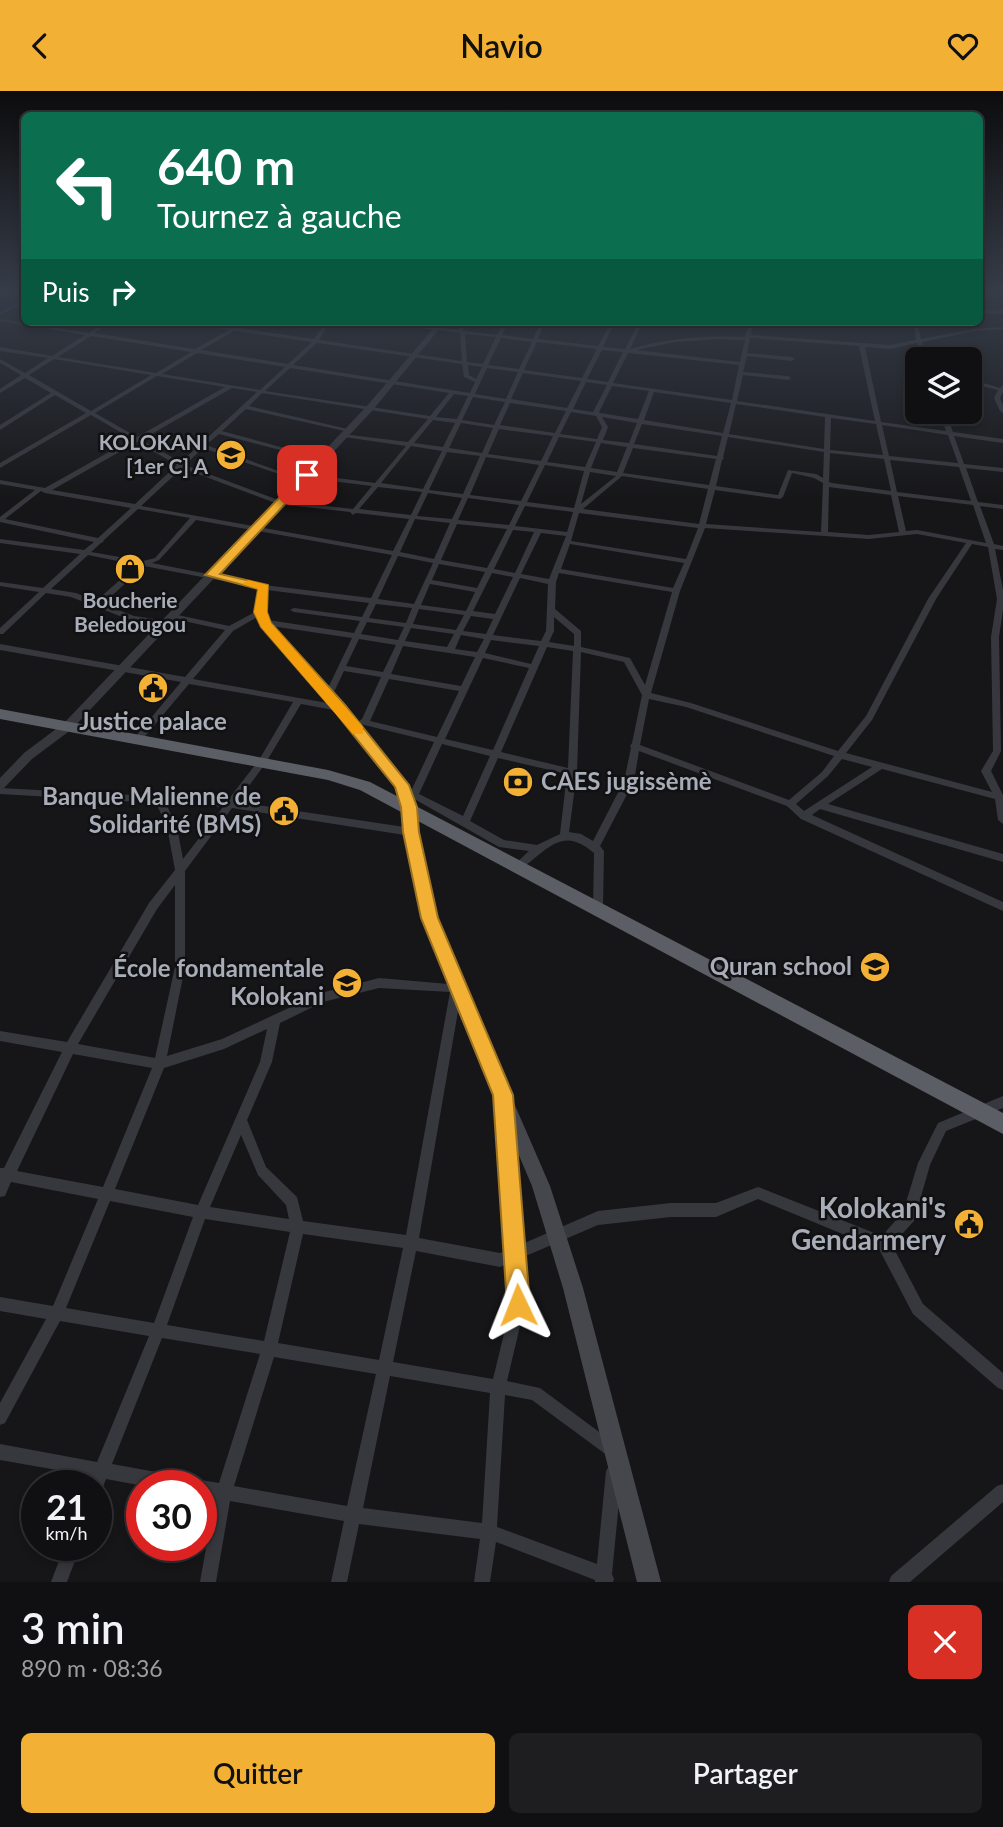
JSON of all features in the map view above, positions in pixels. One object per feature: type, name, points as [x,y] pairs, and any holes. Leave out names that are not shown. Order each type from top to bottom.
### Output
[{"type":"highway","points":[[0,714],[328,775],[412,801],[519,865],[1003,1124]]},
{"type":"main road","points":[[456,988],[541,1186],[573,1288],[649,1582]]},
{"type":"street","points":[[0,361],[181,465],[280,503],[538,531],[688,561]]},
{"type":"street","points":[[0,391],[50,361]]},
{"type":"street","points":[[70,361],[369,409],[557,433],[721,458]]},
{"type":"street","points":[[0,466],[182,361]]},
{"type":"street","points":[[246,361],[826,450],[1003,470]]},
{"type":"street","points":[[0,632],[296,361]]},
{"type":"street","points":[[0,785],[28,756],[68,726],[369,409],[409,361]]},
{"type":"street","points":[[448,361],[1003,441]]},
{"type":"street","points":[[328,696],[488,361]]},
{"type":"street","points":[[365,723],[525,361]]},
{"type":"street","points":[[450,650],[593,361]]},
{"type":"street","points":[[466,822],[550,631],[552,582],[569,538],[587,471],[605,426],[596,412],[622,361]]},
{"type":"street","points":[[689,361],[788,378]]},
{"type":"street","points":[[595,847],[629,781],[646,695],[676,591],[713,487],[744,361]]},
{"type":"street","points":[[865,361],[904,533]]},
{"type":"street","points":[[466,363],[466,376],[477,381]]},
{"type":"street","points":[[982,384],[1001,388],[997,398],[1003,411]]},
{"type":"street","points":[[0,520],[42,490],[230,387]]},
{"type":"street","points":[[577,510],[619,476],[652,391]]},
{"type":"street","points":[[0,428],[56,392]]},
{"type":"street","points":[[353,513],[379,485],[408,443],[453,392]]},
{"type":"street","points":[[245,407],[346,433],[619,476],[780,497],[790,471],[816,476],[830,485],[1003,507]]},
{"type":"street","points":[[824,535],[828,417]]},
{"type":"street","points":[[947,424],[991,546],[1001,599],[995,637],[997,751],[986,771],[1001,797],[1003,820]]},
{"type":"street","points":[[218,432],[322,459]]},
{"type":"street","points":[[203,446],[304,478],[466,495],[701,526],[869,537],[917,532],[1003,548]]},
{"type":"street","points":[[0,482],[254,531],[552,582]]},
{"type":"street","points":[[98,604],[142,564],[157,559],[194,519]]},
{"type":"street","points":[[0,520],[101,541]]},
{"type":"street","points":[[339,1582],[412,1243],[456,988],[430,918],[411,832],[412,801],[538,531]]},
{"type":"street","points":[[0,541],[88,553],[264,587],[498,617]]},
{"type":"street","points":[[790,804],[825,774],[869,718],[932,599],[970,542]]},
{"type":"street","points":[[556,570],[676,591]]},
{"type":"street","points":[[429,582],[480,591]]},
{"type":"street","points":[[0,584],[47,591],[98,604],[133,618],[169,619],[230,629]]},
{"type":"street","points":[[264,587],[261,612],[264,622],[340,708],[412,801],[466,822],[502,844],[539,849]]},
{"type":"street","points":[[294,610],[578,649],[627,660],[646,695],[688,705],[840,755],[1001,797]]},
{"type":"street","points":[[551,610],[578,633],[572,772],[564,837]]},
{"type":"street","points":[[138,739],[230,629],[261,612]]},
{"type":"street","points":[[264,622],[450,650],[535,667]]},
{"type":"street","points":[[0,647],[340,708]]},
{"type":"street","points":[[342,668],[385,678],[465,689]]},
{"type":"street","points":[[0,1191],[4,1174],[71,1047],[153,906],[262,762],[298,701]]},
{"type":"street","points":[[349,719],[572,772]]},
{"type":"street","points":[[634,747],[790,804],[804,817],[1003,907]]},
{"type":"street","points":[[804,817],[880,766]]},
{"type":"street","points":[[0,791],[228,804],[411,832]]},
{"type":"street","points":[[0,1418],[57,1313],[160,1064],[180,967],[180,870],[172,827],[159,800]]},
{"type":"street","points":[[819,805],[1003,858]]},
{"type":"street","points":[[519,865],[552,839],[587,839],[599,851],[598,907]]},
{"type":"street","points":[[0,1036],[160,1064],[223,1044],[321,998],[379,983],[456,988]]},
{"type":"street","points":[[0,1452],[101,1470],[158,1331],[201,1212],[266,1062],[275,1020]]},
{"type":"street","points":[[482,1582],[489,1532],[498,1388],[518,1305],[503,1095]]},
{"type":"street","points":[[884,1244],[909,1216],[923,1163],[942,1127],[982,1113],[1003,1102]]},
{"type":"street","points":[[208,1582],[224,1492],[269,1350],[298,1227],[292,1202],[262,1171],[241,1120]]},
{"type":"street","points":[[4,1174],[201,1212],[412,1243],[500,1260],[598,1219],[671,1210],[716,1210],[758,1193],[884,1244],[918,1309],[1003,1383]]},
{"type":"street","points":[[0,1304],[535,1394],[616,1454],[604,1579],[489,1532],[354,1515],[217,1491]]},
{"type":"street","points":[[897,1582],[1003,1492]]},
{"type":"street","points":[[59,1582],[67,1561]]},
{"type":"slow traffic","points":[[248,584],[264,587],[261,612],[266,625],[358,731]]},
{"type":"place","name":"KOLOKANI [1er C] A","points":[[231,455]]},
{"type":"place","name":"Boucherie Beledougou","points":[[130,569]]},
{"type":"place","name":"Justice palace","points":[[153,688]]},
{"type":"place","name":"CAES jugissèmè","points":[[518,782]]},
{"type":"place","name":"Banque Malienne de Solidarité (BMS)","points":[[284,811]]},
{"type":"place","name":"Quran school","points":[[875,967]]},
{"type":"place","name":"École fondamentale Kolokani","points":[[347,983]]},
{"type":"place","name":"Kolokani's Gendarmery","points":[[969,1224]]},
{"type":"route","points":[[307,475],[211,575],[264,587],[261,612],[266,625],[340,708],[402,785],[409,807],[411,832],[430,918],[456,988],[503,1095],[518,1305]]}]
